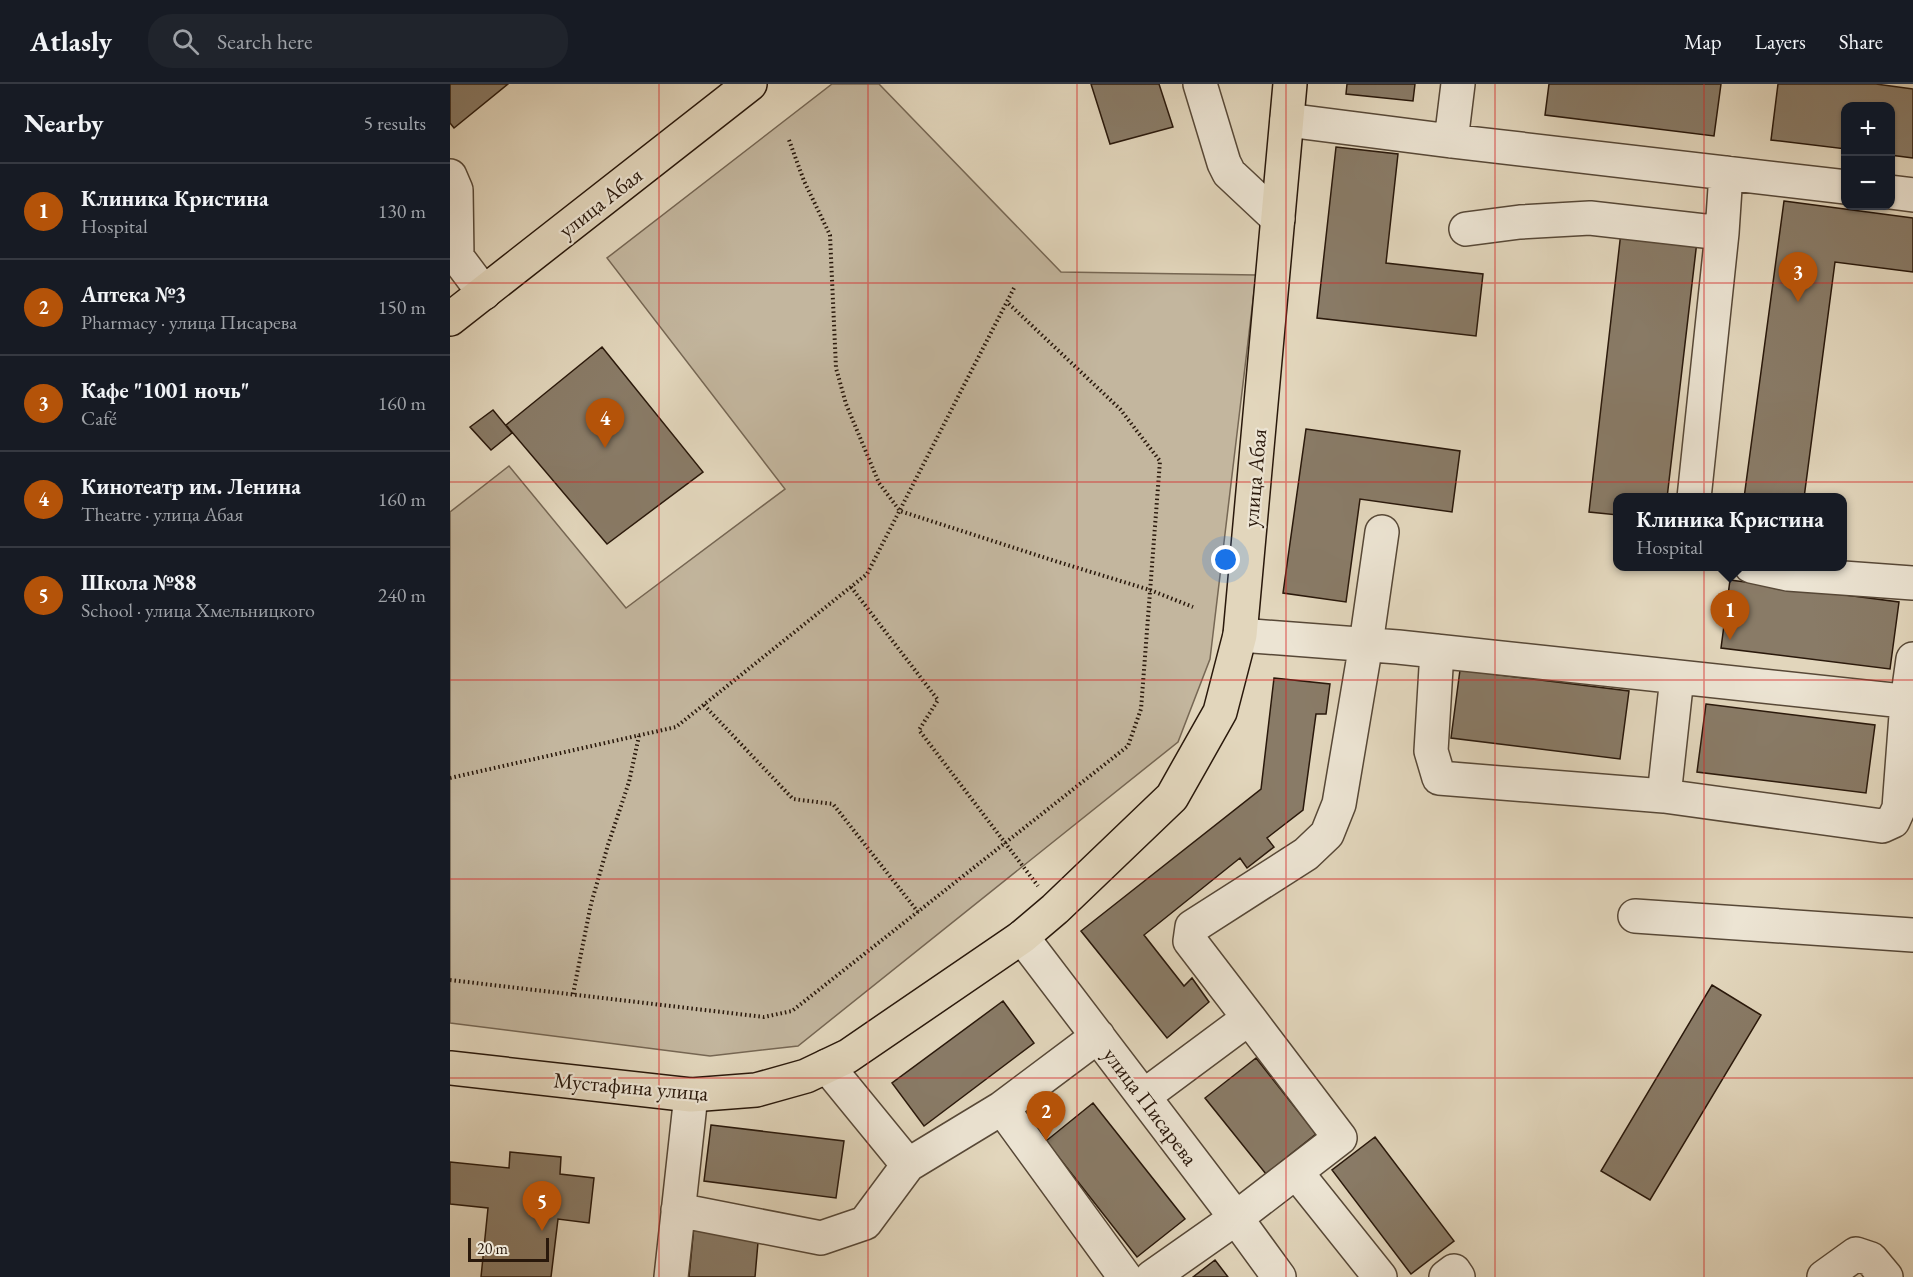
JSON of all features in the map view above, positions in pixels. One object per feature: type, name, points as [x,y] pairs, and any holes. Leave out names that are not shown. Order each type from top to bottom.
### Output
[{"type":"main road","name":"улица Абая","points":[[450,319],[750,84]]},
{"type":"main road","name":"улица Абая","points":[[1022,937],[1055,909],[1172,797],[1220,712],[1240,635],[1290,84]]},
{"type":"main road","name":"Мустафина улица","points":[[450,1068],[691,1095],[756,1089],[806,1076],[848,1056],[1022,937]]},
{"type":"street","points":[[1200,84],[1229,173],[1278,219]]},
{"type":"street","points":[[1451,141],[1458,84]]},
{"type":"street","points":[[1287,120],[1841,187]]},
{"type":"street","points":[[1695,493],[1722,233],[1726,173]]},
{"type":"street","points":[[450,176],[456,190],[457,257],[484,293]]},
{"type":"street","points":[[1895,193],[1913,195]]},
{"type":"street","points":[[1466,229],[1520,222],[1590,218],[1722,233]]},
{"type":"street","points":[[1152,1277],[1236,1218],[1340,1138],[1190,940],[1192,927],[1306,854],[1328,834],[1339,804],[1382,532]]},
{"type":"street","points":[[1772,571],[1913,583]]},
{"type":"street","points":[[1240,635],[1437,651],[1910,702]]},
{"type":"street","points":[[1437,651],[1431,751],[1439,778],[1664,796],[1882,826],[1893,821],[1899,808],[1913,659]]},
{"type":"street","points":[[1664,796],[1677,677]]},
{"type":"street","points":[[1635,916],[1913,935]]},
{"type":"street","name":"улица Писарева","points":[[1022,937],[1279,1277]]},
{"type":"street","points":[[1144,1096],[1249,1018]]},
{"type":"street","points":[[678,1210],[821,1238],[865,1223],[908,1165],[1002,1108],[1098,1036]]},
{"type":"street","points":[[827,1066],[908,1165]]},
{"type":"street","points":[[671,1277],[691,1095]]},
{"type":"street","points":[[1002,1108],[1125,1277]]},
{"type":"street","points":[[1296,1172],[1380,1277]]},
{"type":"street","points":[[1824,1277],[1856,1254],[1871,1259],[1886,1277]]},
{"type":"street","points":[[1446,1277],[1454,1271],[1458,1277]]},
{"type":"path","points":[[789,140],[804,181],[830,235],[836,368],[846,404],[879,483],[900,511],[1150,590],[1193,607]]},
{"type":"path","points":[[450,778],[676,727],[867,574],[1014,288]]},
{"type":"path","points":[[450,980],[764,1017],[792,1011],[1128,746],[1141,709],[1160,460],[1120,409],[1007,302]]},
{"type":"path","points":[[850,587],[938,700],[919,730],[1055,909]]},
{"type":"path","points":[[704,705],[793,799],[833,804],[918,912]]},
{"type":"path","points":[[573,994],[591,904],[629,782],[639,736]]},
{"type":"shaded area","points":[[832,84],[879,84],[1061,272],[1256,275],[1210,659],[1178,742],[798,1046],[710,1056],[450,1023],[450,512],[509,466],[626,608],[785,489],[607,258]]},
{"type":"building","points":[[450,84],[508,84],[454,128],[450,123]]},
{"type":"building","points":[[1091,84],[1159,84],[1173,127],[1110,144]]},
{"type":"building","points":[[1347,84],[1415,84],[1413,101],[1346,94]]},
{"type":"building","points":[[1549,84],[1721,84],[1714,136],[1545,115]]},
{"type":"building","points":[[1778,84],[1876,84],[1913,89],[1913,158],[1895,156],[1895,102],[1841,102],[1841,148],[1771,140]]},
{"type":"building","points":[[1336,147],[1398,154],[1386,263],[1483,274],[1476,336],[1317,318]]},
{"type":"building","points":[[1784,201],[1913,218],[1913,272],[1835,262],[1805,493],[1745,493]]},
{"type":"building","points":[[1621,232],[1697,241],[1668,493],[1613,493],[1613,514],[1589,512]]},
{"type":"building","points":[[602,347],[703,472],[607,544],[506,425]]},
{"type":"building","points":[[493,410],[512,433],[491,450],[470,427]]},
{"type":"building","points":[[1306,429],[1460,451],[1452,512],[1360,499],[1346,602],[1283,593]]},
{"type":"building","points":[[1730,580],[1899,602],[1890,669],[1721,648]]},
{"type":"building","points":[[1460,670],[1629,691],[1620,759],[1451,738]]},
{"type":"building","points":[[1274,678],[1330,684],[1326,714],[1316,714],[1303,810],[1267,838],[1274,847],[1247,868],[1240,858],[1144,935],[1184,986],[1192,978],[1209,1002],[1167,1038],[1081,931],[1261,789]]},
{"type":"building","points":[[1706,704],[1875,725],[1866,793],[1697,772]]},
{"type":"building","points":[[1712,985],[1761,1015],[1650,1200],[1601,1171]]},
{"type":"building","points":[[1003,1001],[1034,1043],[924,1126],[892,1083]]},
{"type":"building","points":[[1256,1058],[1316,1134],[1266,1174],[1205,1098]]},
{"type":"building","points":[[1093,1103],[1185,1219],[1137,1257],[1046,1141]]},
{"type":"building","points":[[711,1125],[844,1141],[836,1198],[704,1181]]},
{"type":"building","points":[[1375,1137],[1454,1241],[1411,1274],[1332,1170]]},
{"type":"building","points":[[510,1152],[561,1157],[560,1174],[594,1178],[589,1223],[558,1219],[551,1277],[481,1277],[488,1208],[450,1204],[450,1162],[509,1168]]},
{"type":"building","points":[[694,1225],[759,1231],[755,1277],[689,1277]]},
{"type":"building","points":[[1215,1260],[1228,1277],[1193,1277]]},
{"type":"place","name":"Кафе \"1001 ночь\"","points":[[1798,302]]},
{"type":"place","name":"Кинотеатр им. Ленина","points":[[605,448]]},
{"type":"place","name":"Клиника Кристина","points":[[1730,640]]},
{"type":"place","name":"Аптека №3","points":[[1046,1141]]},
{"type":"place","name":"Школа №88","points":[[542,1231]]}]
